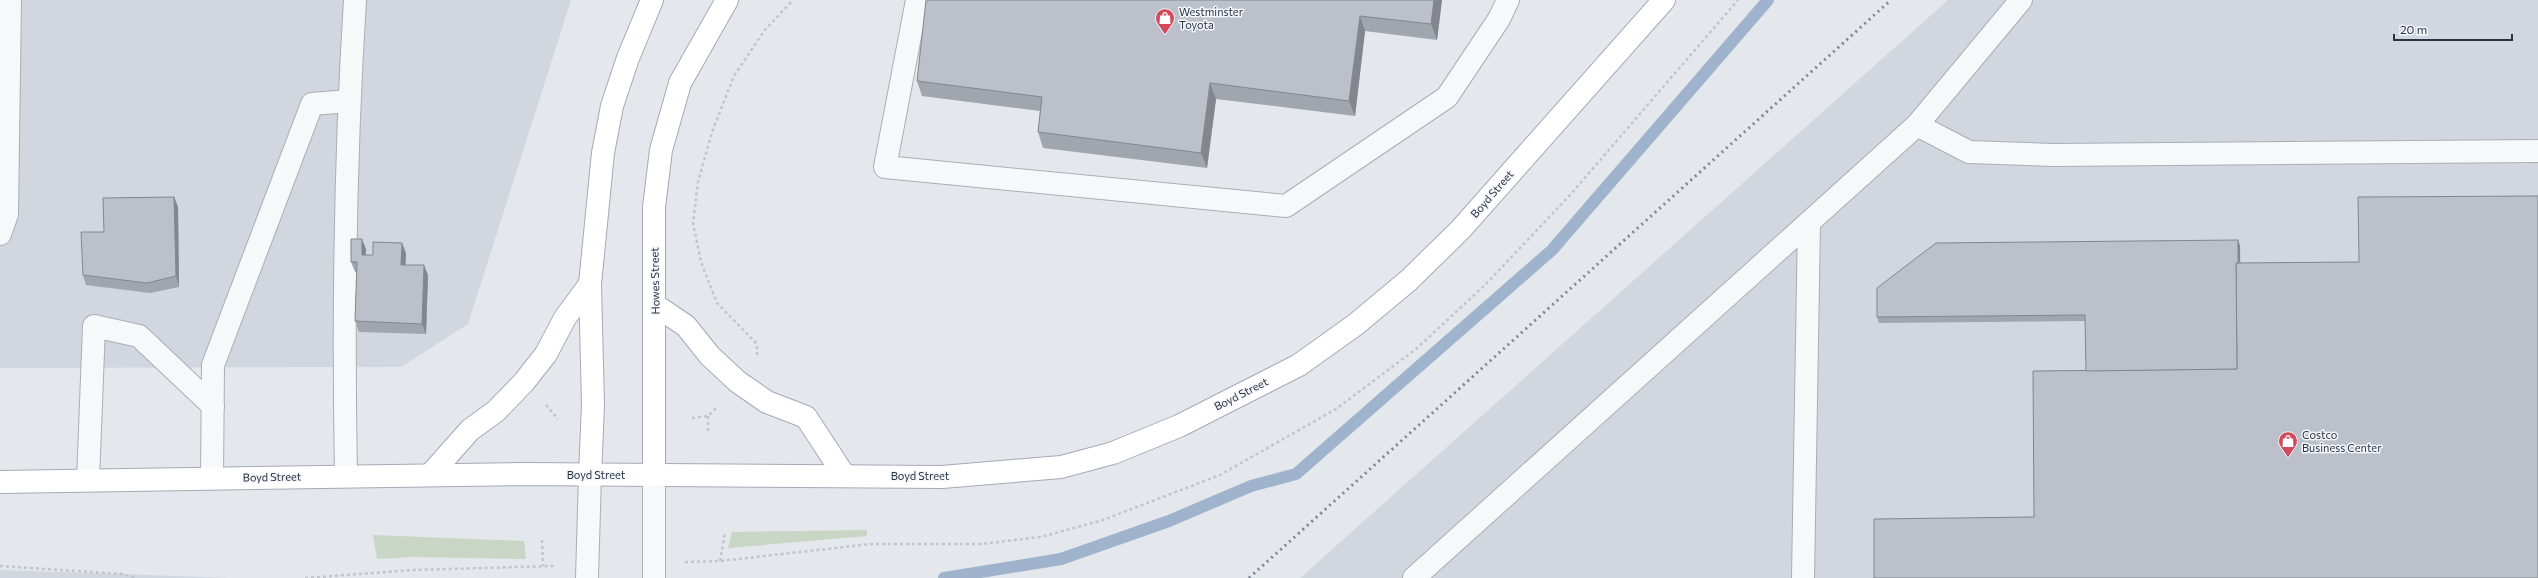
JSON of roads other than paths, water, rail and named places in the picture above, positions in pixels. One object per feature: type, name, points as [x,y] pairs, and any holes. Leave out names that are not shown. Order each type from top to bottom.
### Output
[{"type":"main road","points":[[590,476],[593,412],[590,284],[602,153],[611,114],[628,58],[652,0]]},
{"type":"main road","name":"Howes Street","points":[[654,475],[654,206],[661,150],[680,83],[727,0]]},
{"type":"main road","name":"Boyd Street","points":[[0,482],[430,475],[844,475],[942,477],[1061,467],[1113,452],[1179,426],[1299,365],[1356,324],[1404,285],[1456,234],[1664,0]]},
{"type":"main road","points":[[430,475],[470,430],[496,411],[524,382],[546,354],[565,318],[590,284]]},
{"type":"main road","points":[[655,305],[686,326],[710,356],[738,382],[767,402],[806,417],[844,475]]},
{"type":"street","points":[[0,234],[7,214],[10,0]]},
{"type":"street","points":[[346,476],[344,390],[349,102],[355,0]]},
{"type":"street","points":[[917,0],[885,167],[1286,206],[1447,97],[1499,19],[1508,0]]},
{"type":"street","points":[[1414,578],[1917,125],[2021,0]]},
{"type":"street","points":[[212,478],[213,365],[312,104],[349,102]]},
{"type":"street","points":[[1917,125],[1968,152],[2061,155],[2538,151]]},
{"type":"street","points":[[1803,578],[1808,223]]},
{"type":"street","points":[[88,480],[94,326],[139,336],[213,406]]},
{"type":"street","name":"Howes Street","points":[[654,475],[654,578]]},
{"type":"street","points":[[587,578],[590,476]]},
{"type":"waterway","points":[[944,578],[1061,559],[1169,521],[1251,486],[1296,474],[1552,250],[1768,0]]},
{"type":"railway","points":[[1249,578],[1891,0]]},
{"type":"place","name":"Westminster Toyota","points":[[1165,35]]},
{"type":"place","name":"Costco Business Center","points":[[2288,458]]}]
